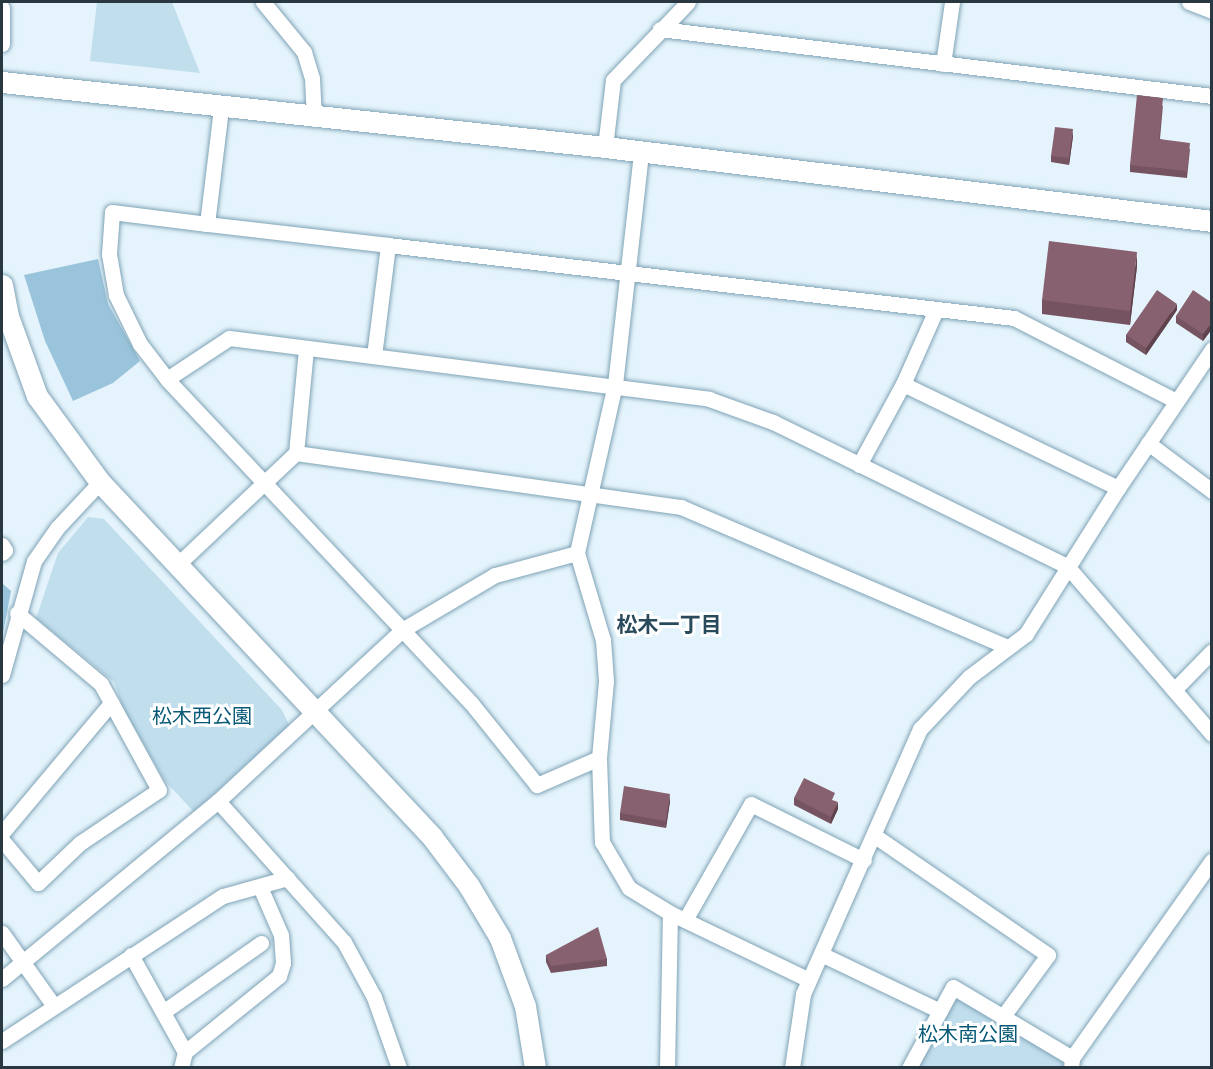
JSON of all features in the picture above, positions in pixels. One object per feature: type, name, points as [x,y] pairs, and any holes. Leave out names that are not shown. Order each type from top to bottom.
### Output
[{"type":"street","points":[[262,2],[304,52],[312,78],[314,119]]},
{"type":"street","points":[[605,147],[613,80],[660,28],[688,2]]},
{"type":"street","points":[[943,64],[952,2]]},
{"type":"street","points":[[1189,2],[1212,11]]},
{"type":"street","points":[[2,8],[2,44]]},
{"type":"street","points":[[660,28],[1212,96]]},
{"type":"street","points":[[2,82],[314,119],[605,147],[1212,221]]},
{"type":"street","points":[[207,224],[221,108]]},
{"type":"street","points":[[641,153],[615,384],[577,553],[603,640],[606,681],[599,758],[602,842],[629,888],[670,913],[809,980]]},
{"type":"street","points":[[599,758],[537,785],[471,703],[166,379],[136,337],[116,295],[109,254],[112,212],[1014,318],[1176,401]]},
{"type":"street","points":[[374,356],[388,245]]},
{"type":"street","points":[[2,285],[11,326],[38,396],[100,482],[432,837],[469,886],[500,938],[525,1006],[535,1068]]},
{"type":"street","points":[[859,465],[903,384],[936,310]]},
{"type":"street","points":[[166,379],[229,338],[306,350],[615,384],[709,399],[773,422],[1067,566],[1212,734]]},
{"type":"street","points":[[792,1068],[803,994],[864,860],[913,742],[929,716],[969,677],[1026,634],[1067,566],[1212,349]]},
{"type":"street","points":[[177,565],[296,453],[306,350]]},
{"type":"street","points":[[903,384],[1118,488]]},
{"type":"street","points":[[1148,443],[1212,491]]},
{"type":"street","points":[[296,453],[660,502],[710,517],[1007,647]]},
{"type":"street","points":[[2,675],[17,613],[34,561],[57,528],[100,482]]},
{"type":"street","points":[[2,545],[5,550],[2,553]]},
{"type":"street","points":[[2,979],[24,963],[114,884],[218,801],[402,630],[495,575],[577,553]]},
{"type":"street","points":[[2,840],[38,883],[80,843],[159,790],[101,684],[17,613]]},
{"type":"street","points":[[1174,690],[1212,651]]},
{"type":"street","points":[[2,834],[111,703]]},
{"type":"street","points":[[218,801],[344,942],[374,997],[399,1068]]},
{"type":"street","points":[[685,920],[751,804],[864,860]]},
{"type":"street","points":[[874,836],[1048,955],[1004,1015]]},
{"type":"street","points":[[909,1068],[953,987],[1004,1015],[1071,1063],[1212,860]]},
{"type":"street","points":[[2,1041],[223,896],[288,878]]},
{"type":"street","points":[[185,1052],[279,976],[283,963],[281,935],[260,887]]},
{"type":"street","points":[[667,1068],[670,913]]},
{"type":"street","points":[[2,933],[54,1006]]},
{"type":"street","points":[[163,1012],[261,943]]},
{"type":"street","points":[[821,954],[940,1011]]},
{"type":"street","points":[[131,955],[185,1052],[182,1068]]},
{"type":"green space","points":[[97,2],[172,2],[200,73],[90,61]]},
{"type":"green space","name":"松木西公園","points":[[88,517],[104,519],[282,710],[289,725],[194,812],[164,780],[123,708],[114,682],[36,618],[58,553]]},
{"type":"green space","name":"松木南公園","points":[[962,997],[1061,1057],[1064,1068],[915,1068],[951,1003]]},
{"type":"shaded area","points":[[98,259],[108,304],[140,361],[113,383],[73,401],[45,341],[24,275]]},
{"type":"shaded area","points":[[3,584],[11,591],[2,638],[2,586]]},
{"type":"building","points":[[1137,95],[1163,98],[1159,139],[1190,143],[1187,171],[1130,165]]},
{"type":"building","points":[[1055,127],[1073,129],[1069,158],[1051,156]]},
{"type":"building","points":[[1049,241],[1137,252],[1130,311],[1042,300]]},
{"type":"building","points":[[1157,290],[1177,304],[1146,348],[1126,335]]},
{"type":"building","points":[[1193,290],[1212,303],[1212,322],[1203,334],[1176,316]]},
{"type":"building","points":[[804,778],[835,793],[832,800],[838,802],[831,817],[794,798]]},
{"type":"building","points":[[624,786],[670,794],[666,821],[620,813]]},
{"type":"building","points":[[598,927],[607,959],[551,966],[546,955]]},
{"type":"district","name":"松木一丁目","points":[[669,627]]}]
